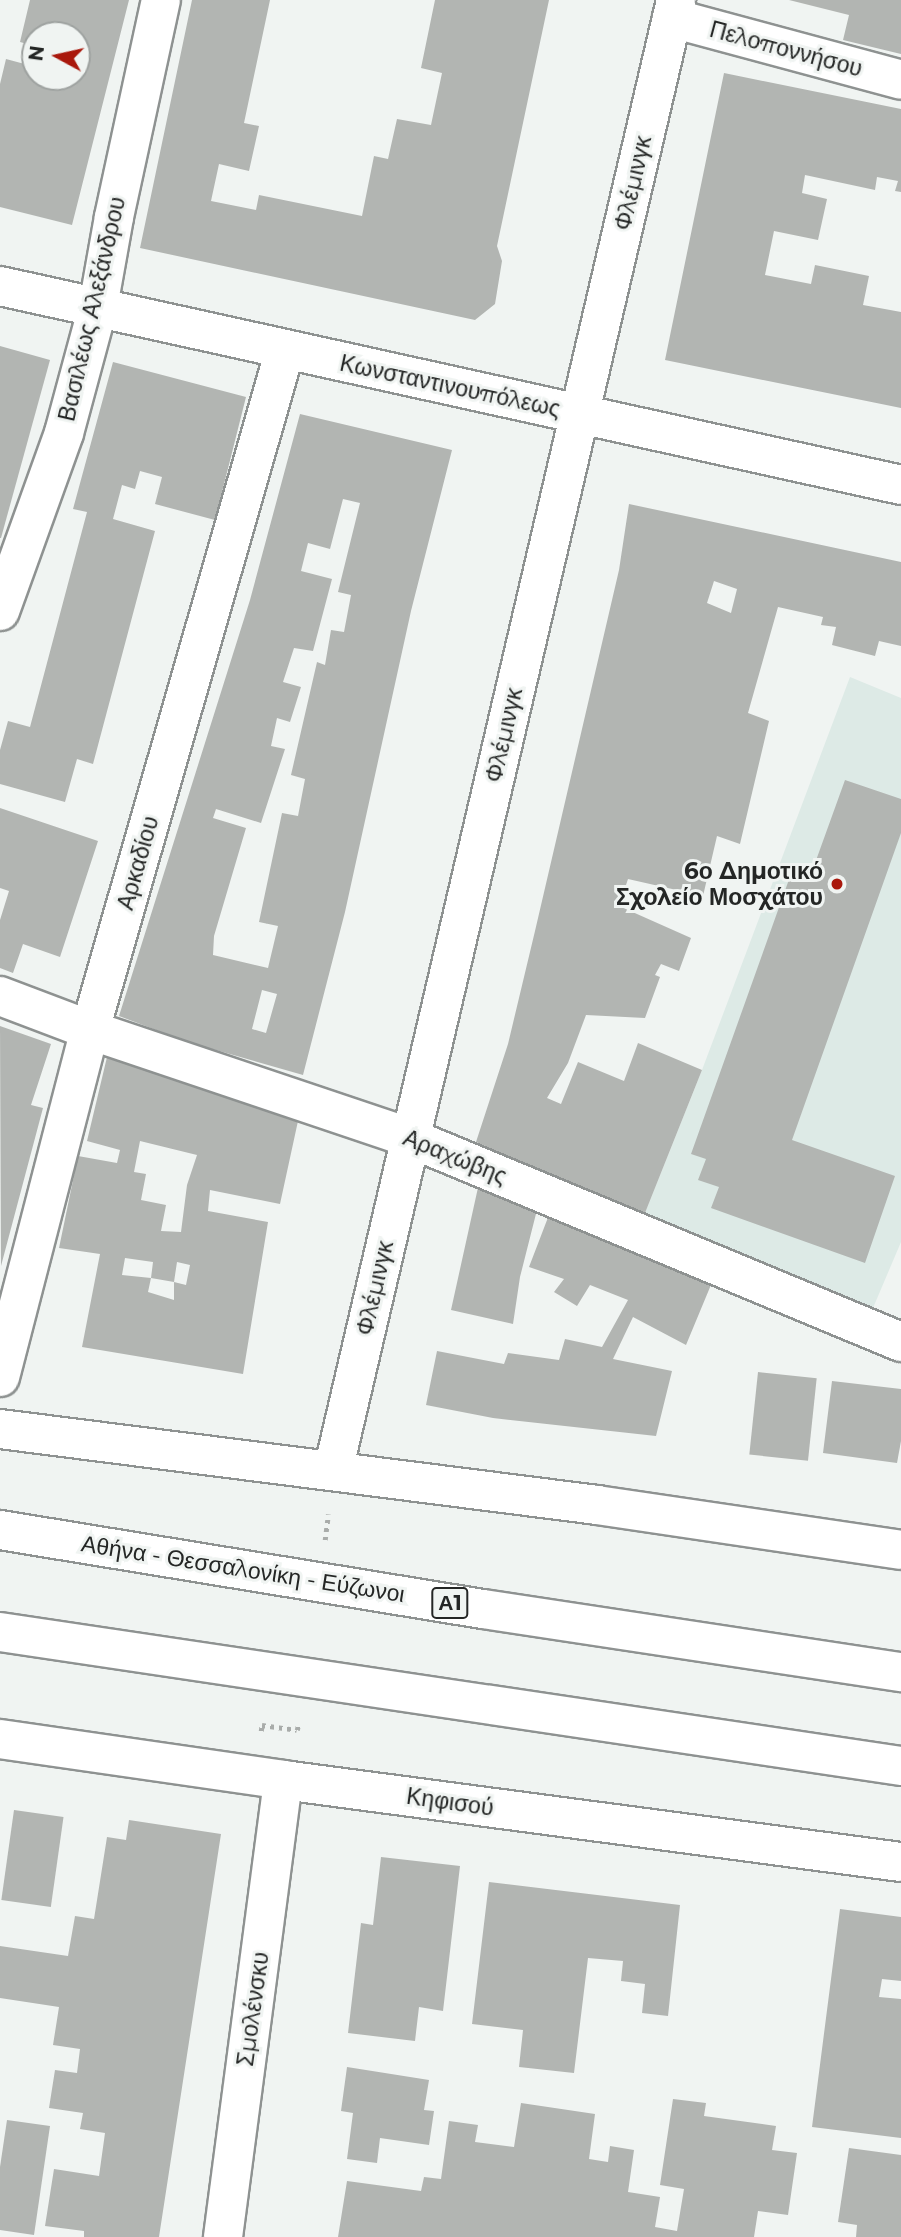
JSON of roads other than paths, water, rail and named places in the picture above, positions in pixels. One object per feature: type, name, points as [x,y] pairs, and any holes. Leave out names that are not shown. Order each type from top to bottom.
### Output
[{"type":"main road","name":"Βασιλέως Αλεξάνδρου","points":[[0,611],[64,433],[98,307],[114,217],[161,0]]},
{"type":"main road","name":"Πελοποννήσου","points":[[674,9],[901,80]]},
{"type":"main road","name":"Φλέμινγκ","points":[[333,1471],[674,9]]},
{"type":"main road","name":"Κωνσταντινουπόλεως","points":[[0,286],[901,485]]},
{"type":"main road","name":"Αρκαδίου","points":[[0,1377],[90,1030],[285,350]]},
{"type":"main road","name":"Αραχώβης","points":[[0,996],[90,1030],[410,1138],[901,1342]]},
{"type":"main road","points":[[0,1429],[597,1505],[901,1550]]},
{"type":"main road","name":"Αθήνα - Θεσσαλονίκη - Εύζωνοι","points":[[0,1530],[484,1609],[901,1672]]},
{"type":"main road","points":[[0,1632],[901,1766]]},
{"type":"main road","name":"Κηφισού","points":[[0,1738],[283,1780],[901,1862]]},
{"type":"main road","name":"Σμολένσκυ","points":[[223,2237],[283,1780]]},
{"type":"place","name":"6ο Δημοτικό Σχολείο Μοσχάτου","points":[[837,884]]}]
